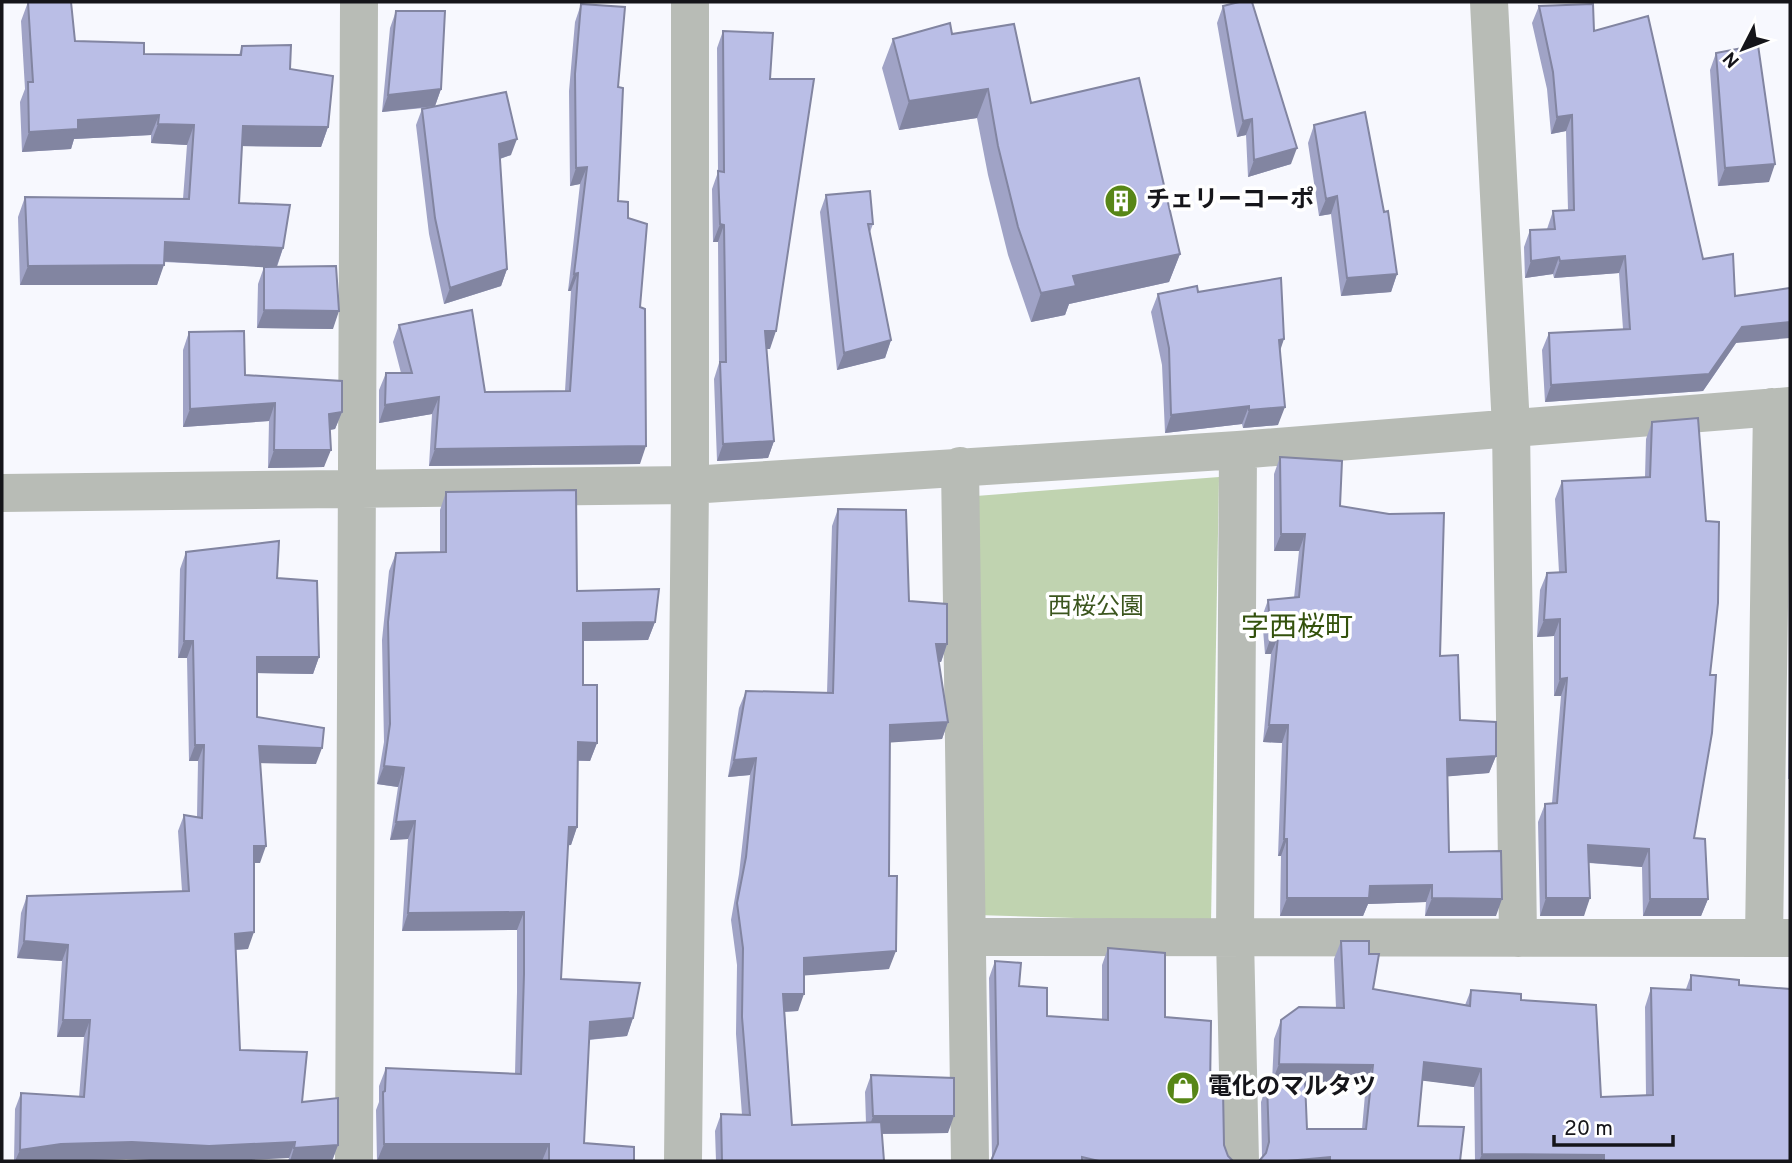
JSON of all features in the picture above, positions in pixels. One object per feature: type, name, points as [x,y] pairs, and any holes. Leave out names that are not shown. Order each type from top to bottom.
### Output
[{"type":"street","points":[[354,1161],[359,2]]},
{"type":"street","points":[[683,1161],[690,485],[690,2]]},
{"type":"street","points":[[1489,2],[1511,427],[1518,938]]},
{"type":"street","points":[[2,493],[690,485],[1238,450],[1781,407],[1777,938],[967,937]]},
{"type":"street","points":[[1238,450],[1236,938],[1240,1161]]},
{"type":"street","points":[[960,466],[970,1161]]},
{"type":"green space","name":"西桜公園","points":[[1219,477],[1211,922],[976,915],[976,496]]},
{"type":"building","points":[[28,2],[71,2],[75,41],[144,43],[144,54],[241,55],[242,46],[291,45],[290,69],[333,76],[328,127],[243,126],[239,203],[290,205],[283,248],[165,242],[164,265],[28,266],[25,197],[189,199],[194,125],[158,124],[159,115],[78,120],[78,129],[29,132],[28,82],[33,82]]},
{"type":"building","points":[[1252,2],[1297,148],[1254,160],[1252,119],[1243,121],[1223,6]]},
{"type":"building","points":[[581,4],[625,7],[618,87],[623,88],[618,201],[628,202],[628,218],[647,224],[640,307],[645,309],[646,446],[435,449],[439,397],[385,405],[386,373],[412,373],[399,325],[472,310],[485,392],[570,391],[578,273],[574,274],[587,167],[576,168],[575,74]]},
{"type":"building","points":[[1593,4],[1594,31],[1648,16],[1703,259],[1733,254],[1735,296],[1790,288],[1790,322],[1742,327],[1709,374],[1551,385],[1549,333],[1630,329],[1625,256],[1560,261],[1559,257],[1531,261],[1530,230],[1555,229],[1553,211],[1574,210],[1572,115],[1557,117],[1553,72],[1539,6]]},
{"type":"building","points":[[396,11],[445,11],[441,89],[388,95]]},
{"type":"building","points":[[950,23],[952,34],[1014,24],[1031,103],[1139,78],[1180,254],[1073,276],[1076,286],[1041,293],[1018,227],[998,146],[988,89],[909,101],[893,39]]},
{"type":"building","points":[[723,31],[773,33],[770,79],[814,79],[776,331],[765,331],[774,441],[723,444],[720,362],[726,362],[724,225],[720,224],[718,171],[724,172]]},
{"type":"building","points":[[1758,45],[1775,164],[1725,168],[1716,53]]},
{"type":"building","points":[[506,92],[517,139],[499,144],[507,269],[450,288],[435,218],[422,109]]},
{"type":"building","points":[[1365,112],[1384,212],[1388,211],[1397,274],[1347,278],[1337,196],[1326,199],[1314,125]]},
{"type":"building","points":[[870,191],[873,224],[868,224],[891,340],[844,353],[826,195]]},
{"type":"building","points":[[336,266],[339,311],[264,310],[264,267]]},
{"type":"building","points":[[1281,278],[1284,339],[1279,340],[1285,407],[1249,410],[1249,406],[1171,415],[1169,348],[1158,294],[1197,286],[1198,292]]},
{"type":"building","points":[[244,331],[245,375],[342,381],[342,412],[329,414],[331,450],[274,450],[275,403],[190,409],[189,332]]},
{"type":"building","points":[[1698,418],[1706,521],[1719,522],[1718,603],[1710,675],[1716,675],[1712,733],[1694,838],[1705,839],[1708,899],[1650,899],[1649,849],[1588,845],[1590,898],[1546,898],[1545,804],[1557,803],[1567,678],[1560,679],[1560,619],[1544,620],[1547,573],[1566,572],[1562,481],[1650,477],[1652,422]]},
{"type":"building","points":[[1280,457],[1342,461],[1340,506],[1389,514],[1444,513],[1440,656],[1458,655],[1460,720],[1496,722],[1496,756],[1447,759],[1449,852],[1501,851],[1502,899],[1432,898],[1432,885],[1370,886],[1369,898],[1287,898],[1287,839],[1284,839],[1288,725],[1269,725],[1278,637],[1271,637],[1268,600],[1299,597],[1305,534],[1281,534]]},
{"type":"building","points":[[576,490],[577,591],[659,589],[655,622],[583,623],[583,685],[597,685],[597,743],[578,742],[577,827],[569,827],[561,979],[640,983],[633,1018],[590,1022],[584,1143],[634,1147],[634,1161],[549,1161],[549,1144],[384,1144],[383,1092],[386,1068],[521,1074],[524,974],[524,912],[408,913],[415,821],[396,822],[404,768],[384,766],[390,724],[388,622],[396,553],[446,552],[446,492]]},
{"type":"building","points":[[838,509],[906,510],[909,601],[947,604],[947,644],[936,644],[948,722],[890,725],[889,876],[897,876],[896,951],[804,958],[804,994],[783,994],[792,1125],[881,1122],[884,1161],[722,1161],[721,1114],[750,1115],[742,1017],[743,948],[737,903],[746,857],[756,758],[734,760],[746,691],[833,693]]},
{"type":"building","points":[[279,541],[277,578],[317,581],[319,657],[257,657],[257,717],[324,728],[322,748],[259,746],[266,846],[254,846],[254,932],[235,934],[240,1050],[307,1052],[302,1102],[338,1098],[338,1145],[294,1148],[295,1142],[209,1146],[132,1142],[61,1144],[20,1150],[21,1093],[84,1097],[90,1020],[63,1020],[68,945],[24,941],[27,896],[189,891],[184,815],[202,818],[204,745],[195,745],[193,641],[184,641],[186,552]]},
{"type":"building","points":[[1341,941],[1369,941],[1369,954],[1379,954],[1373,989],[1470,1006],[1471,990],[1521,994],[1521,1000],[1596,1005],[1601,1097],[1653,1095],[1651,988],[1691,990],[1691,975],[1739,980],[1739,985],[1790,989],[1790,1161],[1604,1161],[1604,1155],[1482,1154],[1481,1069],[1424,1062],[1418,1126],[1464,1127],[1460,1161],[1330,1161],[1330,1157],[1259,1161],[1266,1153],[1269,1142],[1267,1084],[1305,1081],[1307,1129],[1366,1129],[1373,1065],[1279,1064],[1281,1020],[1299,1007],[1344,1008]]},
{"type":"building","points":[[1108,948],[1165,953],[1165,1017],[1211,1021],[1210,1090],[1223,1089],[1224,1145],[1233,1161],[1099,1161],[1082,1157],[1082,1161],[991,1161],[998,1144],[995,961],[1021,963],[1019,986],[1047,988],[1047,1016],[1108,1020]]},
{"type":"building","points":[[871,1075],[954,1078],[954,1116],[873,1116]]},
{"type":"place","name":"チェリーコーポ","points":[[1121,201]]},
{"type":"place","name":"電化のマルタツ","points":[[1183,1088]]},
{"type":"district","name":"字西桜町","points":[[1297,629]]}]
